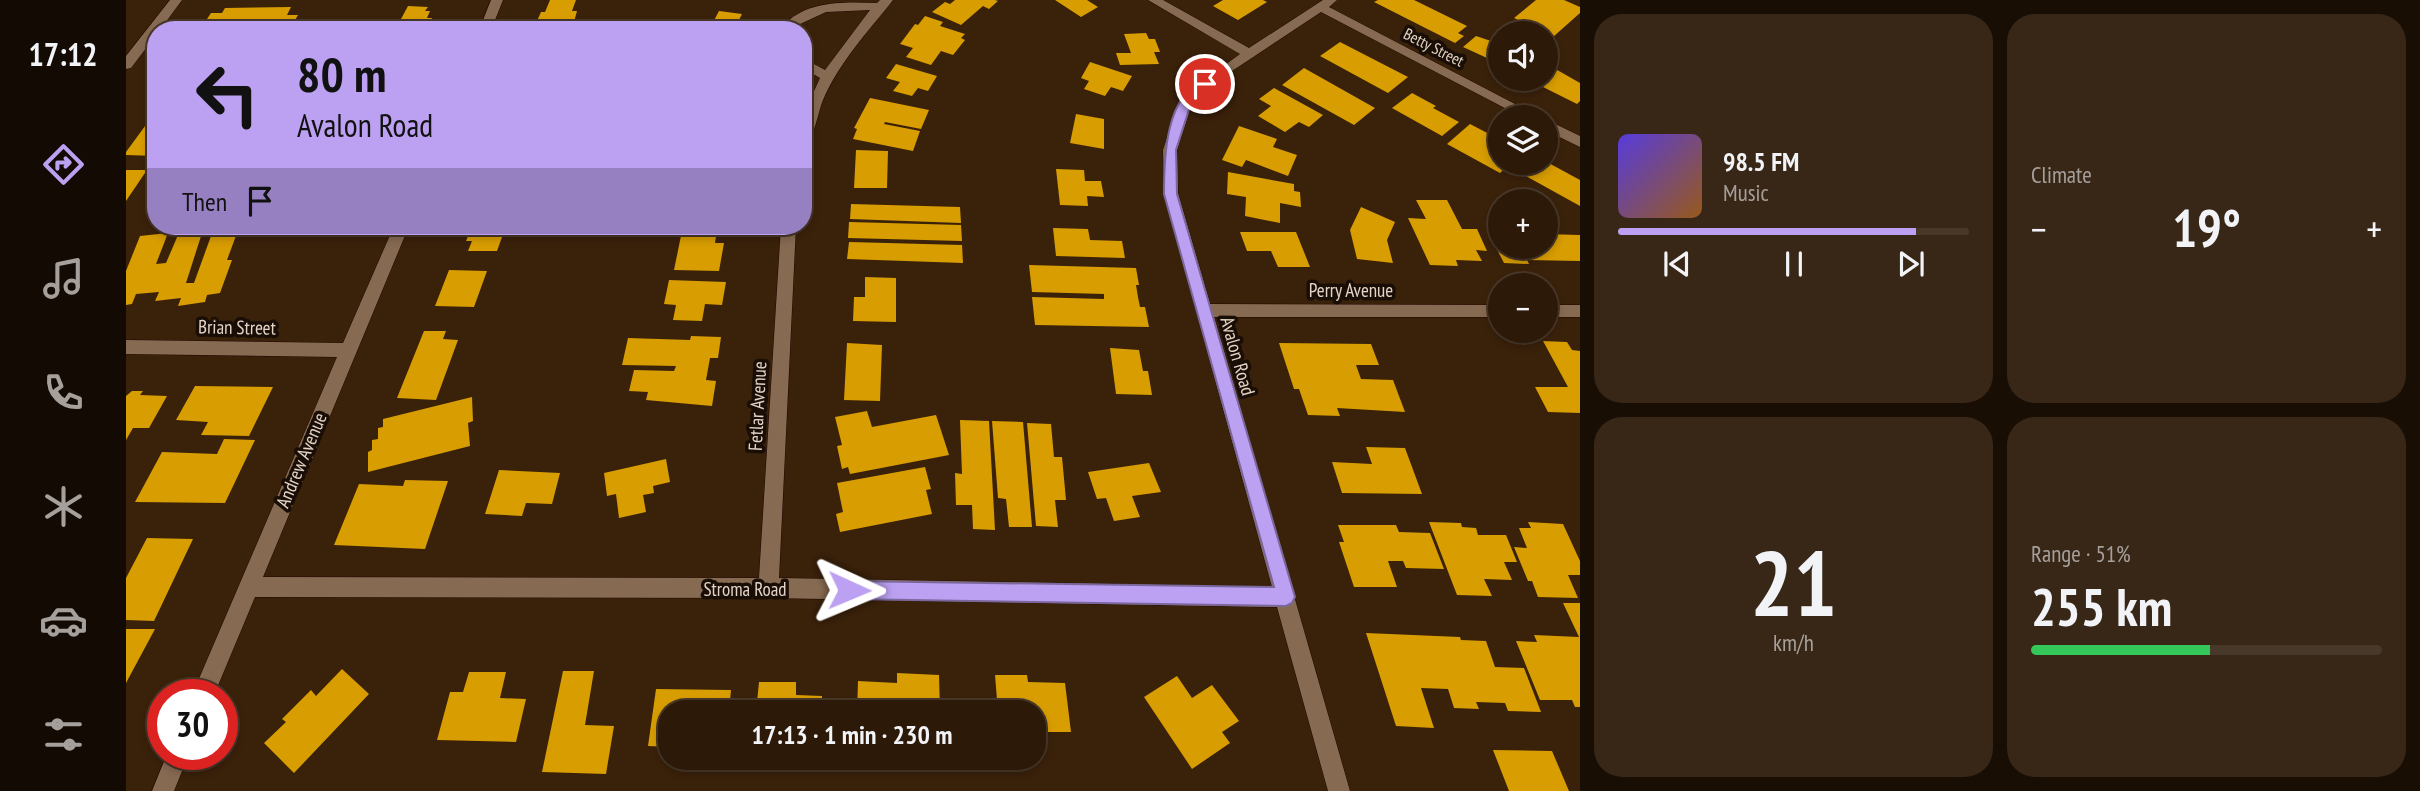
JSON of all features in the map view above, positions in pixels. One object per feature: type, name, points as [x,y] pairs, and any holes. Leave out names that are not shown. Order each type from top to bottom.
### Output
[{"type":"street","points":[[160,21],[176,0]]},
{"type":"street","points":[[489,21],[497,0]]},
{"type":"street","points":[[1154,0],[1248,53]]},
{"type":"street","name":"Avalon Road","points":[[1325,3],[1248,53],[1187,98],[1170,150],[1171,194],[1339,791]]},
{"type":"street","name":"Betty Street","points":[[1325,3],[1511,105]]},
{"type":"street","points":[[795,21],[811,11],[838,5],[883,4]]},
{"type":"street","points":[[812,112],[828,77],[852,40],[883,4]]},
{"type":"street","points":[[126,65],[147,38]]},
{"type":"street","points":[[812,67],[828,77]]},
{"type":"street","points":[[1558,131],[1580,142]]},
{"type":"street","name":"Andrew Avenue","points":[[210,679],[397,235]]},
{"type":"street","name":"Fetlar Avenue","points":[[768,588],[788,235]]},
{"type":"street","name":"Perry Avenue","points":[[1203,310],[1488,311]]},
{"type":"street","points":[[1558,311],[1580,311]]},
{"type":"street","name":"Brian Street","points":[[126,347],[347,350]]},
{"type":"street","name":"Stroma Road","points":[[247,587],[768,588],[1286,597]]},
{"type":"street","points":[[163,791],[172,770]]},
{"type":"building","points":[[550,0],[576,0],[572,11],[577,11],[574,21],[537,21],[541,12],[545,12]]},
{"type":"building","points":[[955,0],[998,1],[989,9],[983,6],[961,25],[932,12],[945,2],[950,4]]},
{"type":"building","points":[[1055,0],[1087,0],[1098,7],[1081,17]]},
{"type":"building","points":[[1223,0],[1267,2],[1238,20],[1213,6]]},
{"type":"building","points":[[1414,0],[1467,26],[1458,33],[1464,36],[1455,43],[1374,2]]},
{"type":"building","points":[[1536,0],[1564,0],[1580,7],[1580,13],[1558,33],[1558,21],[1520,21],[1514,18]]},
{"type":"building","points":[[408,6],[428,7],[425,11],[430,11],[427,18],[432,18],[430,21],[400,21]]},
{"type":"building","points":[[291,7],[287,15],[298,15],[294,21],[206,21],[211,13],[222,13],[225,8]]},
{"type":"building","points":[[719,11],[742,14],[738,21],[714,21]]},
{"type":"building","points":[[925,16],[943,22],[940,26],[965,34],[961,38],[965,40],[953,55],[941,51],[931,65],[906,57],[913,48],[900,44],[915,24],[918,25]]},
{"type":"building","points":[[1146,33],[1149,39],[1155,39],[1160,52],[1154,52],[1159,64],[1120,65],[1116,53],[1131,53],[1124,34]]},
{"type":"building","points":[[1476,36],[1488,40],[1488,58],[1463,47]]},
{"type":"building","points":[[1340,42],[1408,77],[1388,93],[1320,56]]},
{"type":"building","points":[[1090,62],[1132,76],[1123,91],[1111,87],[1105,96],[1084,89],[1089,81],[1081,78]]},
{"type":"building","points":[[896,64],[937,76],[928,91],[918,88],[912,96],[893,91],[900,82],[886,78]]},
{"type":"building","points":[[1304,68],[1375,108],[1354,125],[1282,85]]},
{"type":"building","points":[[1558,70],[1580,83],[1580,101],[1577,104],[1551,91],[1558,91]]},
{"type":"building","points":[[1274,88],[1323,115],[1309,127],[1299,122],[1285,132],[1258,116],[1271,106],[1259,99]]},
{"type":"building","points":[[1412,93],[1459,122],[1442,136],[1392,108]]},
{"type":"building","points":[[870,98],[929,110],[921,129],[885,122],[884,124],[920,131],[913,151],[853,139],[857,129],[854,128]]},
{"type":"building","points":[[1076,114],[1104,119],[1104,149],[1070,143]]},
{"type":"building","points":[[147,123],[147,156],[126,155]]},
{"type":"building","points":[[1470,124],[1488,133],[1488,166],[1447,144]]},
{"type":"building","points":[[1239,126],[1277,139],[1273,147],[1297,155],[1288,176],[1246,160],[1242,167],[1222,160]]},
{"type":"building","points":[[856,150],[888,151],[887,188],[854,188]]},
{"type":"building","points":[[1558,168],[1580,180],[1580,206],[1558,194],[1558,189],[1549,189],[1524,175],[1558,175]]},
{"type":"building","points":[[1056,169],[1084,170],[1085,181],[1101,181],[1104,197],[1087,196],[1088,206],[1060,205]]},
{"type":"building","points":[[126,170],[147,170],[126,201]]},
{"type":"building","points":[[1228,172],[1294,184],[1294,191],[1300,192],[1301,207],[1280,203],[1280,223],[1245,216],[1246,197],[1227,194]]},
{"type":"building","points":[[1416,200],[1447,200],[1462,229],[1477,229],[1487,251],[1476,250],[1482,261],[1456,260],[1458,266],[1430,265],[1408,218],[1426,219]]},
{"type":"building","points":[[851,204],[960,207],[961,223],[850,219]]},
{"type":"building","points":[[1361,207],[1395,222],[1387,240],[1393,263],[1357,259],[1350,230]]},
{"type":"building","points":[[849,222],[961,225],[962,241],[848,238]]},
{"type":"building","points":[[1053,228],[1088,229],[1090,240],[1122,241],[1125,258],[1056,256]]},
{"type":"building","points":[[1240,232],[1296,232],[1310,267],[1278,267],[1271,251],[1247,251]]},
{"type":"building","points":[[1558,234],[1580,235],[1580,261],[1527,260],[1529,264],[1504,263],[1502,259],[1558,259]]},
{"type":"building","points":[[167,235],[156,264],[166,263],[178,235],[201,235],[186,283],[194,283],[211,236],[236,235],[227,260],[232,260],[220,293],[207,295],[205,302],[178,306],[181,298],[155,301],[159,292],[136,294],[132,304],[126,305],[126,271],[140,236]]},
{"type":"building","points":[[468,235],[503,235],[497,251],[468,251],[472,241],[466,241]]},
{"type":"building","points":[[681,235],[716,235],[715,243],[724,243],[719,271],[674,270]]},
{"type":"building","points":[[849,242],[962,245],[963,263],[847,259]]},
{"type":"building","points":[[1029,265],[1136,268],[1140,307],[1145,307],[1149,327],[1035,325],[1032,297],[1104,299],[1104,294],[1032,292]]},
{"type":"building","points":[[449,270],[487,271],[474,307],[435,306]]},
{"type":"building","points":[[865,277],[896,278],[896,322],[853,321],[854,297],[865,297]]},
{"type":"building","points":[[669,280],[726,282],[722,305],[705,304],[702,321],[673,320],[676,305],[664,304]]},
{"type":"building","points":[[424,331],[446,331],[443,339],[458,340],[436,400],[397,398]]},
{"type":"building","points":[[691,336],[721,337],[718,358],[710,358],[706,380],[716,381],[712,406],[646,400],[648,392],[629,391],[634,370],[674,371],[676,366],[622,365],[628,338],[690,340]]},
{"type":"building","points":[[1567,342],[1572,350],[1580,351],[1580,413],[1548,412],[1535,387],[1568,387],[1544,343]]},
{"type":"building","points":[[847,343],[882,345],[880,401],[844,400]]},
{"type":"building","points":[[1279,343],[1371,344],[1379,365],[1356,365],[1361,379],[1393,380],[1405,412],[1337,408],[1340,416],[1308,415],[1299,389],[1294,389]]},
{"type":"building","points":[[1110,348],[1139,350],[1143,371],[1148,371],[1152,395],[1116,394]]},
{"type":"building","points":[[195,386],[273,387],[249,436],[201,435],[208,422],[176,420]]},
{"type":"building","points":[[132,391],[143,391],[140,395],[167,396],[149,428],[133,428],[126,440],[126,396]]},
{"type":"building","points":[[472,397],[473,421],[468,423],[470,446],[368,472],[368,452],[372,450],[372,440],[378,439],[378,428],[383,427],[383,419]]},
{"type":"building","points":[[867,411],[872,427],[936,415],[949,455],[850,474],[848,467],[842,469],[837,446],[842,445],[835,417]]},
{"type":"building","points":[[960,420],[989,421],[995,530],[973,529],[972,505],[956,505],[955,473],[962,474]]},
{"type":"building","points":[[992,421],[1023,422],[1032,527],[1009,527],[1006,499],[998,498]]},
{"type":"building","points":[[1027,423],[1051,424],[1054,457],[1062,457],[1066,500],[1055,500],[1058,527],[1036,526]]},
{"type":"building","points":[[224,439],[255,440],[225,503],[135,502],[162,452],[217,454]]},
{"type":"building","points":[[1366,447],[1405,448],[1422,494],[1342,493],[1332,462],[1372,464]]},
{"type":"building","points":[[666,459],[670,482],[653,486],[654,493],[643,495],[646,512],[619,518],[616,494],[607,496],[604,473]]},
{"type":"building","points":[[1149,463],[1161,492],[1132,496],[1140,517],[1114,521],[1106,498],[1097,499],[1088,472]]},
{"type":"building","points":[[925,467],[931,489],[926,490],[932,514],[840,532],[836,514],[843,512],[837,483]]},
{"type":"building","points":[[499,470],[560,473],[552,504],[526,503],[522,516],[485,514]]},
{"type":"building","points":[[405,480],[448,481],[425,549],[334,545],[359,484],[403,486]]},
{"type":"building","points":[[1429,522],[1461,523],[1462,527],[1476,528],[1478,535],[1506,535],[1517,562],[1504,562],[1512,580],[1484,579],[1492,596],[1457,595]]},
{"type":"building","points":[[1528,522],[1563,524],[1580,561],[1580,575],[1568,575],[1578,598],[1538,597],[1514,547],[1527,548],[1519,528],[1531,528]]},
{"type":"building","points":[[1338,525],[1396,525],[1399,532],[1430,533],[1444,569],[1406,568],[1403,561],[1388,561],[1397,587],[1354,587],[1339,542],[1344,542]]},
{"type":"building","points":[[147,538],[193,539],[154,621],[126,620],[126,578]]},
{"type":"building","points":[[1563,603],[1580,603],[1580,707],[1575,707],[1572,700],[1540,700],[1516,641],[1537,642],[1534,635],[1579,637]]},
{"type":"building","points":[[126,629],[155,629],[126,683]]},
{"type":"building","points":[[1366,633],[1460,637],[1461,640],[1486,641],[1495,667],[1524,668],[1541,712],[1508,711],[1505,703],[1476,702],[1479,709],[1454,708],[1448,689],[1421,688],[1434,728],[1396,726]]},
{"type":"building","points":[[342,669],[369,694],[294,773],[264,743],[286,722],[282,719],[311,690],[316,696]]},
{"type":"building","points":[[563,671],[594,671],[585,725],[614,726],[606,774],[542,772]]},
{"type":"building","points":[[469,672],[506,672],[500,698],[526,699],[516,742],[437,740],[450,692],[463,692]]},
{"type":"building","points":[[897,673],[939,675],[940,700],[857,700],[858,681],[897,683]]},
{"type":"building","points":[[995,675],[1027,675],[1028,682],[1065,683],[1071,732],[1046,732],[1046,700],[997,700]]},
{"type":"building","points":[[1177,676],[1192,698],[1212,685],[1239,721],[1222,732],[1230,743],[1192,769],[1144,697]]},
{"type":"building","points":[[759,682],[796,682],[796,695],[822,696],[822,700],[757,700]]},
{"type":"building","points":[[656,689],[731,690],[730,700],[658,700],[658,746],[648,746]]},
{"type":"building","points":[[1493,750],[1552,751],[1569,791],[1509,791]]},
{"type":"route","points":[[849,590],[1286,597],[1171,194],[1170,150],[1187,98],[1205,84]]}]
